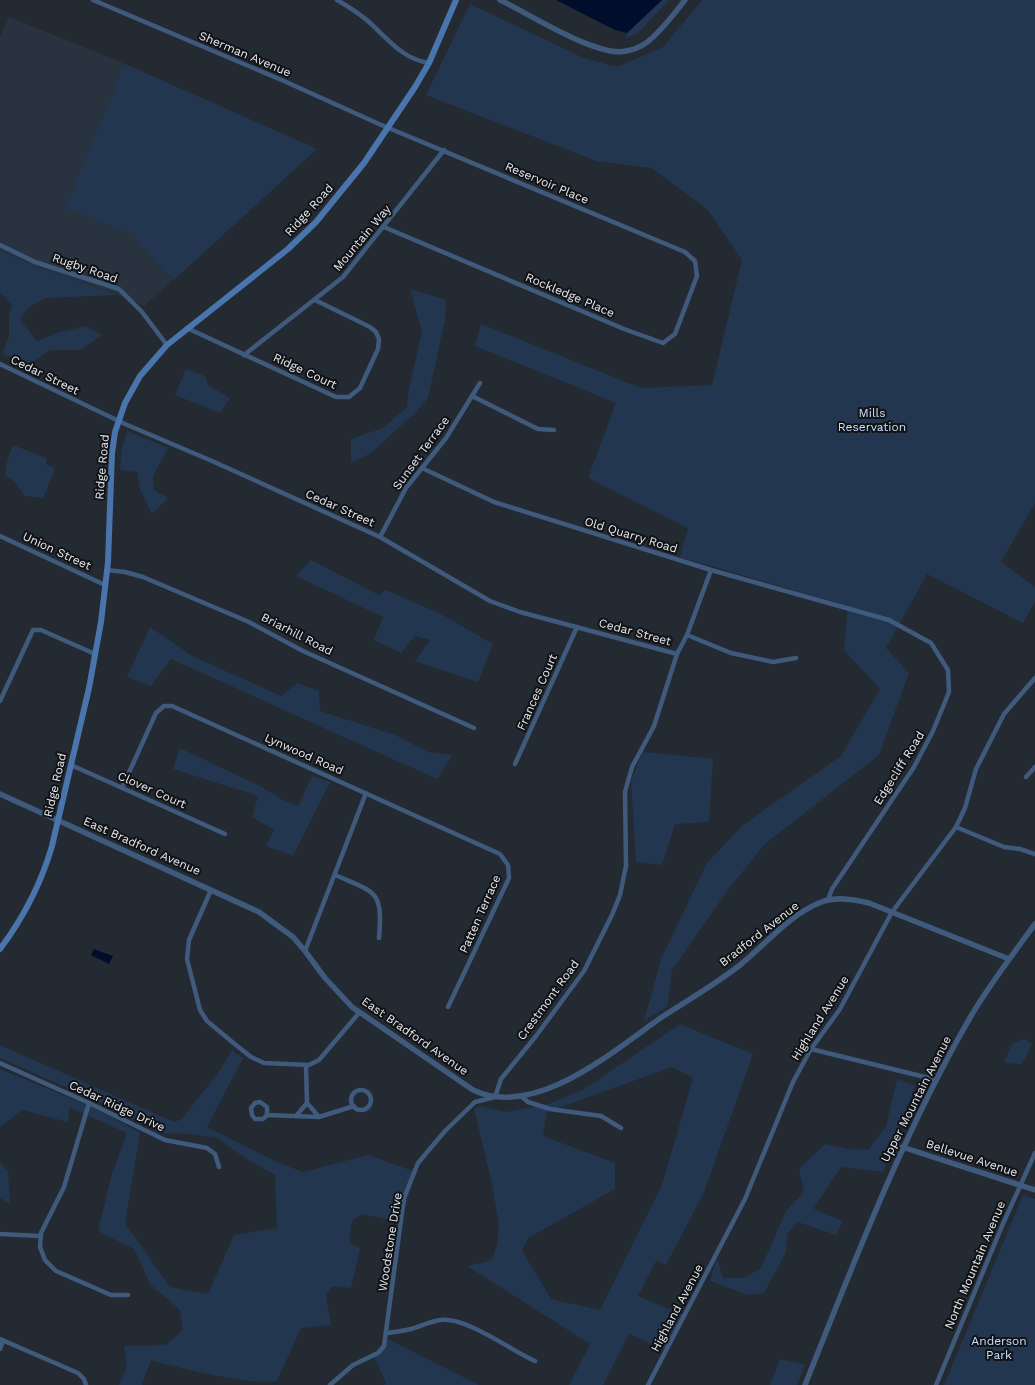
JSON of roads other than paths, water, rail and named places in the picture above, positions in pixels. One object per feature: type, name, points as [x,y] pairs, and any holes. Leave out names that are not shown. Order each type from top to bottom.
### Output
[{"type":"main road","name":"Ridge Road","points":[[0,949],[18,924],[38,886],[49,859],[71,765],[95,654],[107,570],[111,459],[118,421],[128,398],[140,376],[167,345],[303,236],[364,163],[389,127],[429,63],[456,0]]},
{"type":"street","name":"Sherman Avenue","points":[[93,0],[389,127]]},
{"type":"street","points":[[337,0],[360,15],[402,53],[418,61],[429,63]]},
{"type":"street","points":[[501,0],[590,46],[607,51],[626,52],[637,48],[650,40],[685,0]]},
{"type":"street","name":"Reservoir Place","points":[[389,127],[685,252],[695,261]]},
{"type":"street","name":"Mountain Way","points":[[244,355],[343,277],[444,150]]},
{"type":"street","name":"Rockledge Place","points":[[384,227],[624,329],[663,343],[675,334],[697,276],[695,261]]},
{"type":"street","name":"Rugby Road","points":[[0,245],[35,262],[119,289],[142,312],[167,345]]},
{"type":"street","name":"Ridge Court","points":[[188,328],[336,397],[346,398],[356,393],[360,388],[378,349],[378,336],[370,327],[315,300]]},
{"type":"street","name":"Cedar Street","points":[[0,364],[118,421],[380,537],[490,601],[515,610],[677,654]]},
{"type":"street","name":"Sunset Terrace","points":[[380,537],[406,488],[446,438],[480,383]]},
{"type":"street","points":[[472,396],[538,429],[554,430]]},
{"type":"street","name":"Old Quarry Road","points":[[422,468],[494,502],[710,570],[839,605]]},
{"type":"street","name":"Union Street","points":[[0,536],[105,585]]},
{"type":"street","name":"Briarhill Road","points":[[107,570],[125,572],[143,577],[249,622],[304,650],[474,728]]},
{"type":"street","name":"Crestmont Road","points":[[495,1097],[501,1079],[536,1036],[584,971],[612,915],[620,895],[626,866],[625,792],[632,767],[654,726],[677,654],[687,635],[710,570]]},
{"type":"street","name":"Edgecliff Road","points":[[828,900],[832,889],[914,767],[933,731],[949,692],[948,670],[931,643],[888,620],[839,605]]},
{"type":"street","name":"Frances Court","points":[[515,764],[577,627]]},
{"type":"street","points":[[0,700],[30,634],[35,630],[41,630],[95,654]]},
{"type":"street","points":[[687,635],[731,654],[773,662],[796,658]]},
{"type":"street","name":"Highland Avenue","points":[[648,1385],[745,1200],[793,1082],[811,1049],[840,1009],[892,912],[956,827],[965,808],[976,769],[1004,714],[1035,678]]},
{"type":"street","name":"Lynwood Road","points":[[122,788],[156,713],[161,707],[170,705],[366,793]]},
{"type":"street","name":"Clover Court","points":[[71,765],[225,834]]},
{"type":"street","points":[[1026,778],[1035,767]]},
{"type":"street","points":[[305,951],[366,793]]},
{"type":"street","name":"Patten Terrace","points":[[366,793],[500,854],[507,862],[509,878],[448,1007]]},
{"type":"street","name":"East Bradford Avenue","points":[[0,794],[211,890],[268,918],[286,931],[305,951],[325,978],[359,1013],[468,1087],[483,1094],[495,1097],[521,1096],[546,1089],[579,1075],[626,1042]]},
{"type":"street","points":[[956,827],[1004,847],[1035,854]]},
{"type":"street","points":[[334,875],[366,889],[376,898],[381,914],[379,938]]},
{"type":"street","points":[[211,890],[190,936],[187,951],[188,962],[200,1010],[210,1024],[259,1061],[264,1063],[306,1066],[320,1060],[359,1013]]},
{"type":"street","name":"Bradford Avenue","points":[[626,1042],[740,965],[798,915],[828,900],[858,901],[892,912],[1009,959]]},
{"type":"street","name":"Upper Mountain Avenue","points":[[805,1385],[902,1147],[972,1015],[1009,959],[1035,924]]},
{"type":"street","points":[[811,1049],[937,1080]]},
{"type":"street","name":"Cedar Ridge Drive","points":[[0,1063],[89,1103],[165,1140],[206,1148],[215,1154],[219,1167]]},
{"type":"street","points":[[306,1066],[307,1104],[319,1117]]},
{"type":"street","points":[[366,1091],[370,1096],[371,1102],[368,1107],[359,1110],[354,1106],[352,1100],[356,1092],[366,1091]]},
{"type":"street","points":[[521,1096],[528,1102],[550,1109],[602,1116],[620,1128]]},
{"type":"street","name":"Woodstone Drive","points":[[330,1385],[353,1365],[381,1351],[387,1333],[404,1198],[418,1163],[445,1131],[475,1102],[495,1097]]},
{"type":"street","points":[[89,1103],[64,1187],[40,1236],[40,1247],[42,1256],[48,1265],[56,1271],[111,1295],[128,1295]]},
{"type":"street","points":[[296,1116],[307,1104]]},
{"type":"street","points":[[267,1115],[319,1117],[354,1106]]},
{"type":"street","name":"Bellevue Avenue","points":[[902,1147],[1035,1190]]},
{"type":"street","name":"North Mountain Avenue","points":[[936,1385],[1002,1226],[1022,1185],[1035,1153]]},
{"type":"street","points":[[0,1234],[40,1236]]},
{"type":"street","points":[[387,1333],[410,1329],[440,1320],[451,1320],[489,1336],[520,1355],[535,1361]]},
{"type":"street","points":[[0,1348],[2,1340],[78,1373],[84,1379],[86,1385]]},
{"type":"park label","name":"Mills Reservation","points":[[872,420]]},
{"type":"park label","name":"Anderson Park","points":[[999,1348]]}]
